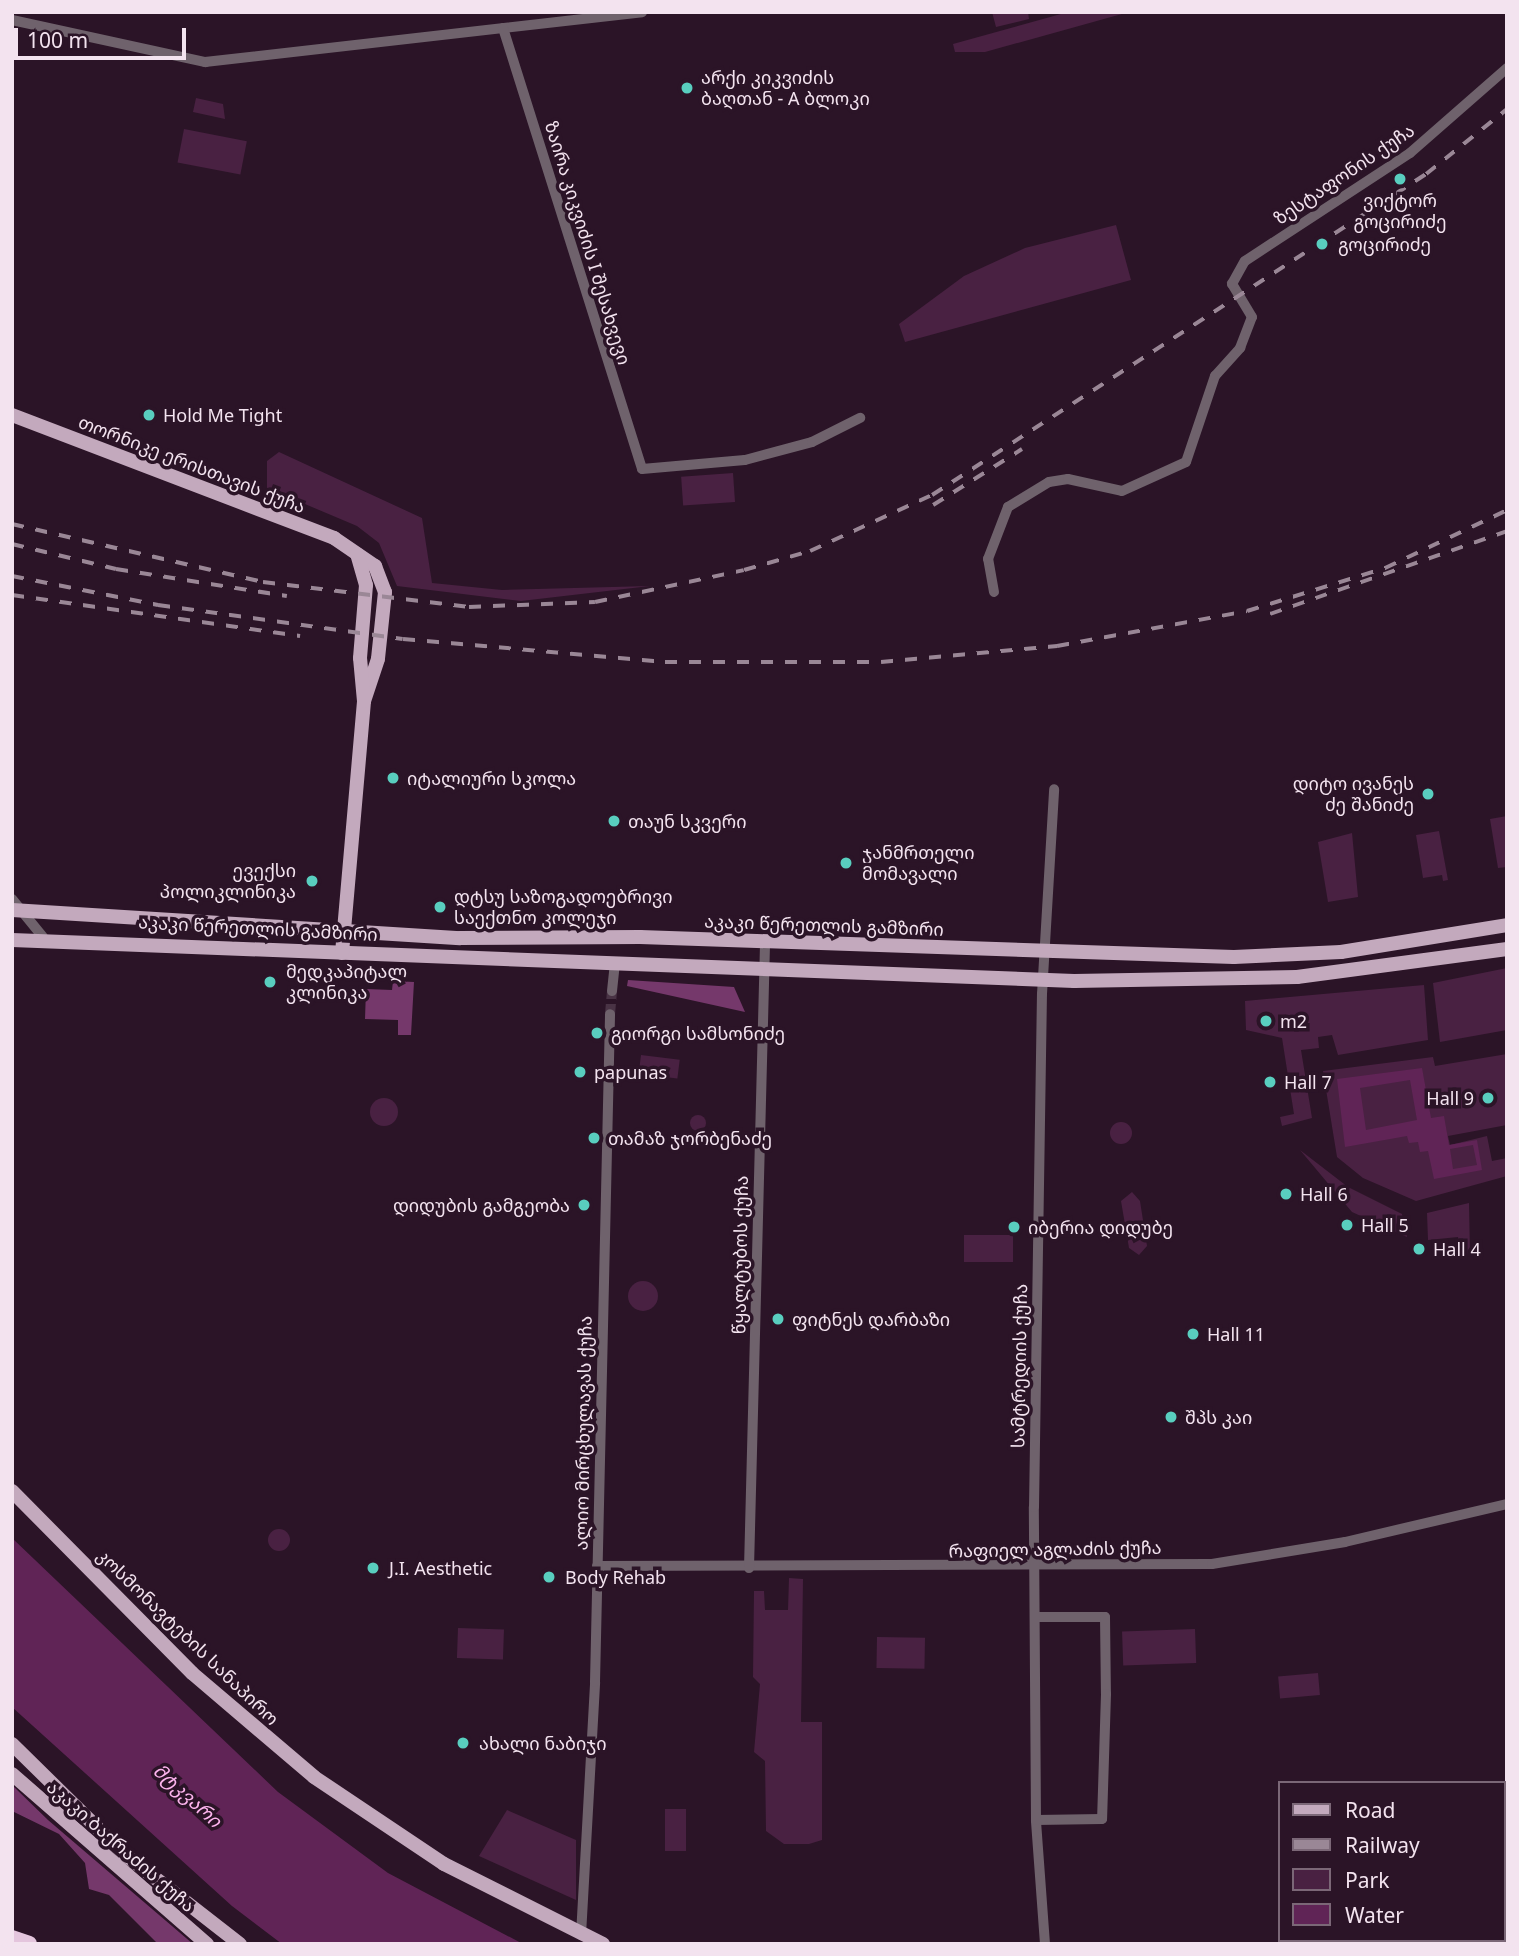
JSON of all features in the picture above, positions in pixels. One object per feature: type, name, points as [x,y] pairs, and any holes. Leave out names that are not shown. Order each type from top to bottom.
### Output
[{"type":"highway","points":[[12,1938],[29,1944]]},
{"type":"main road","name":"თორნიკე ერისთავის ქუჩა","points":[[12,415],[334,538],[375,566],[385,592],[378,659],[364,701],[342,953]]},
{"type":"main road","name":"აკაკი წერეთლის გამზირი","points":[[17,911],[460,938],[765,943],[1043,953],[1291,956],[1507,925]]},
{"type":"main road","name":"აკაკი წერეთლის გამზირი","points":[[12,940],[43,937],[342,953],[1042,980],[1297,977],[1507,949]]},
{"type":"main road","name":"კოსმონავტების სანაპირო","points":[[12,1491],[192,1673],[314,1777],[444,1864],[603,1944]]},
{"type":"main road","name":"აკაკი ბაქრაძის ქუჩა","points":[[12,1745],[123,1853],[240,1944]]},
{"type":"main road","name":"აკაკი ბაქრაძის ქუჩა","points":[[12,1774],[207,1944]]},
{"type":"street","points":[[12,20],[205,62],[642,12]]},
{"type":"street","name":"ზაირა კიკვიძის I შესახვევი","points":[[503,28],[642,469],[746,460],[812,442],[860,418]]},
{"type":"street","name":"ზესტაფონის ქუჩა","points":[[995,592],[988,559],[1008,507],[1049,482],[1068,479],[1122,491],[1186,462],[1215,376],[1240,348],[1252,317],[1233,284],[1245,261],[1410,153],[1507,68]]},
{"type":"street","name":"სამტრედიის ქუჩა","points":[[1045,1944],[1036,1820],[1035,1568],[1042,980],[1054,789]]},
{"type":"street","points":[[12,899],[17,911],[43,937]]},
{"type":"street","name":"წყალტუბოს ქუჩა","points":[[748,1567],[765,943]]},
{"type":"street","points":[[612,990],[615,964]]},
{"type":"street","name":"ალიო მირცხულავას ქუჩა","points":[[581,1935],[597,1566],[610,1014]]},
{"type":"street","name":"რაფიელ აგლაძის ქუჩა","points":[[597,1566],[1035,1568],[1228,1562],[1507,1504]]},
{"type":"street","points":[[1036,1618],[1105,1617],[1106,1681],[1102,1819],[1036,1820]]},
{"type":"green space","points":[[992,12],[1028,12],[1029,19],[996,27]]},
{"type":"green space","points":[[1068,12],[1129,12],[985,52],[955,52],[953,44]]},
{"type":"green space","points":[[196,98],[223,104],[225,119],[193,112]]},
{"type":"green space","points":[[184,129],[247,141],[240,175],[178,162]]},
{"type":"green space","points":[[1116,225],[1131,280],[905,342],[899,324],[964,276],[1025,248]]},
{"type":"green space","points":[[279,452],[422,518],[432,583],[502,590],[650,586],[521,601],[397,586],[379,543],[357,526],[267,488],[267,461]]},
{"type":"green space","points":[[733,473],[735,502],[683,506],[681,477]]},
{"type":"green space","points":[[1507,816],[1507,867],[1498,868],[1490,819]]},
{"type":"green space","points":[[1439,831],[1448,880],[1443,881],[1442,875],[1423,878],[1416,835]]},
{"type":"green space","points":[[1352,833],[1358,897],[1328,902],[1318,842]]},
{"type":"green space","points":[[1507,968],[1507,1030],[1440,1042],[1433,983]]},
{"type":"green space","points":[[1424,985],[1428,1040],[1338,1055],[1332,1035],[1318,1037],[1319,1048],[1301,1050],[1312,1118],[1282,1126],[1280,1117],[1294,1114],[1282,1038],[1246,1030],[1245,1001]]},
{"type":"green space","points":[[1507,1054],[1507,1125],[1448,1136],[1450,1145],[1487,1136],[1492,1161],[1507,1158],[1507,1176],[1416,1201],[1363,1178],[1337,1157],[1323,1071],[1433,1057],[1435,1066]]},
{"type":"green space","points":[[641,1055],[680,1060],[677,1079],[639,1074]]},
{"type":"green space","points":[[384,1098],[394,1102],[398,1112],[394,1122],[384,1126],[374,1122],[370,1112],[374,1102]]},
{"type":"green space","points":[[695,1115],[701,1115],[706,1123],[704,1129],[695,1131],[690,1126],[690,1120]]},
{"type":"green space","points":[[1121,1122],[1129,1125],[1132,1133],[1129,1141],[1121,1144],[1113,1141],[1110,1133],[1113,1125]]},
{"type":"green space","points":[[1300,1150],[1348,1187],[1402,1214],[1407,1237],[1352,1212]]},
{"type":"green space","points":[[1132,1192],[1140,1201],[1147,1246],[1139,1255],[1129,1248],[1121,1201]]},
{"type":"green space","points":[[1469,1203],[1470,1254],[1461,1259],[1458,1237],[1428,1240],[1427,1213]]},
{"type":"green space","points":[[964,1235],[1013,1235],[1013,1262],[964,1262]]},
{"type":"green space","points":[[643,1281],[653,1286],[658,1296],[653,1306],[643,1311],[633,1306],[628,1296],[633,1286]]},
{"type":"green space","points":[[279,1529],[287,1532],[290,1540],[287,1548],[279,1551],[271,1548],[268,1540],[271,1532]]},
{"type":"green space","points":[[789,1578],[803,1579],[801,1722],[822,1722],[822,1840],[809,1844],[784,1844],[766,1831],[765,1761],[754,1752],[760,1684],[753,1677],[754,1591],[764,1591],[765,1610],[788,1610]]},
{"type":"green space","points":[[458,1628],[504,1630],[503,1660],[457,1658]]},
{"type":"green space","points":[[1195,1629],[1196,1663],[1123,1666],[1122,1632]]},
{"type":"green space","points":[[877,1637],[925,1638],[924,1669],[876,1668]]},
{"type":"green space","points":[[1318,1673],[1320,1695],[1280,1698],[1278,1676]]},
{"type":"green space","points":[[665,1809],[686,1809],[686,1851],[665,1851]]},
{"type":"green space","points":[[507,1810],[576,1840],[576,1900],[479,1856]]},
{"type":"shaded area","points":[[628,980],[734,987],[745,1012],[627,986]]},
{"type":"shaded area","points":[[393,981],[414,982],[411,1035],[398,1035],[398,1020],[365,1019],[366,989],[392,990]]},
{"type":"shaded area","points":[[12,1785],[48,1820],[193,1944],[158,1944],[109,1895],[89,1889],[85,1863],[59,1834],[12,1811]]},
{"type":"water","points":[[1422,1068],[1431,1118],[1444,1116],[1449,1145],[1477,1140],[1482,1170],[1434,1179],[1428,1151],[1420,1152],[1418,1142],[1409,1143],[1407,1136],[1345,1147],[1337,1079]],"holes":[[[1410,1080],[1417,1120],[1366,1130],[1360,1088]],[[1473,1145],[1477,1165],[1453,1169],[1450,1149]]]},
{"type":"water","name":"მტკვარი","points":[[12,1538],[278,1792],[388,1873],[523,1944],[282,1944],[232,1906],[12,1707]]},
{"type":"tunnel","points":[[610,1014],[612,991]]},
{"type":"railway","points":[[12,524],[263,582],[469,607],[595,602],[744,570],[810,551],[932,495],[1426,174],[1507,109]]},
{"type":"railway","points":[[933,505],[1022,449]]},
{"type":"railway","points":[[12,576],[158,605],[403,639],[665,662],[881,662],[1057,646],[1247,611],[1385,568],[1507,510]]},
{"type":"railway","points":[[1270,614],[1507,531]]},
{"type":"railway","points":[[12,544],[116,569],[287,596]]},
{"type":"railway","points":[[12,595],[300,636]]},
{"type":"place","name":"არქი კიკვიძის ბაღთან - A ბლოკი","points":[[687,88]]},
{"type":"place","name":"ვიქტორ გოცირიძე","points":[[1400,179]]},
{"type":"place","name":"გოცირიძე","points":[[1322,244]]},
{"type":"place","name":"Hold Me Tight","points":[[149,415]]},
{"type":"place","name":"იტალიური სკოლა","points":[[393,778]]},
{"type":"place","name":"დიტო ივანეს ძე შანიძე","points":[[1428,794]]},
{"type":"place","name":"თაუნ სკვერი","points":[[614,821]]},
{"type":"place","name":"ჯანმრთელი მომავალი","points":[[846,863]]},
{"type":"place","name":"ევექსი პოლიკლინიკა","points":[[312,881]]},
{"type":"place","name":"დტსუ საზოგადოებრივი საექთნო კოლეჯი","points":[[440,907]]},
{"type":"place","name":"მედკაპიტალ კლინიკა","points":[[270,982]]},
{"type":"place","name":"m2","points":[[1266,1021]]},
{"type":"place","name":"გიორგი სამსონიძე","points":[[597,1033]]},
{"type":"place","name":"papunas","points":[[580,1072]]},
{"type":"place","name":"Hall 7","points":[[1270,1082]]},
{"type":"place","name":"Hall 9","points":[[1488,1098]]},
{"type":"place","name":"თამაზ ჯორბენაძე","points":[[594,1138]]},
{"type":"place","name":"Hall 6","points":[[1286,1194]]},
{"type":"place","name":"დიდუბის გამგეობა","points":[[584,1205]]},
{"type":"place","name":"Hall 5","points":[[1347,1225]]},
{"type":"place","name":"იბერია დიდუბე","points":[[1014,1227]]},
{"type":"place","name":"Hall 4","points":[[1419,1249]]},
{"type":"place","name":"ფიტნეს დარბაზი","points":[[778,1319]]},
{"type":"place","name":"Hall 11","points":[[1193,1334]]},
{"type":"place","name":"შპს კაი","points":[[1171,1417]]},
{"type":"place","name":"J.I. Aesthetic","points":[[373,1568]]},
{"type":"place","name":"Body Rehab","points":[[549,1577]]},
{"type":"place","name":"ახალი ნაბიჯი","points":[[463,1743]]}]
